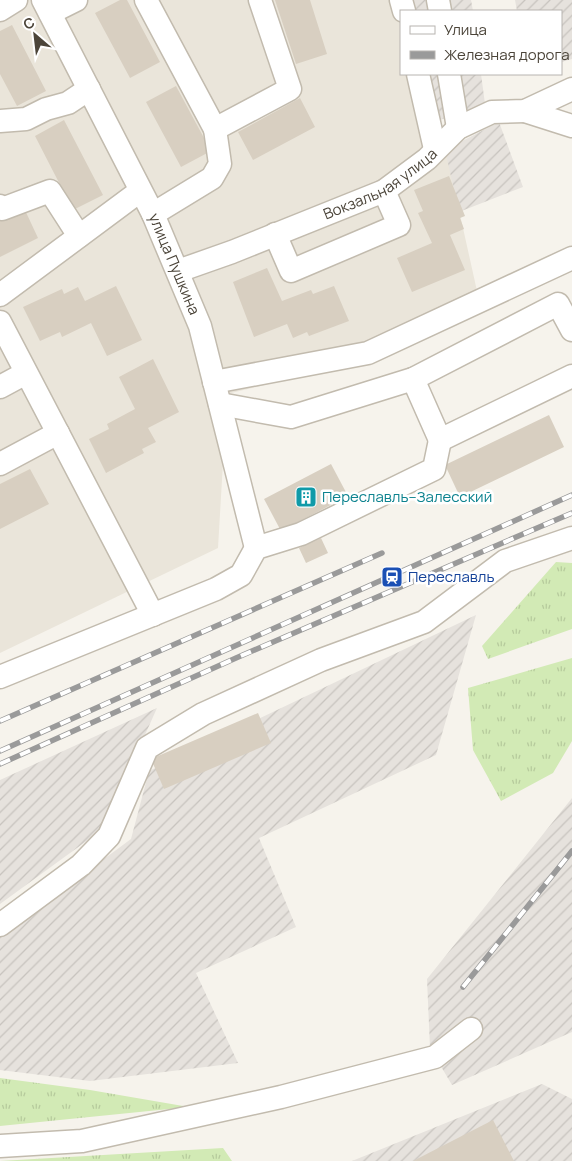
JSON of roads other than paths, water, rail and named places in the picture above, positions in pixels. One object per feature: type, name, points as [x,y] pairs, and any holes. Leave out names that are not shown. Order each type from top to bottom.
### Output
[{"type":"street","points":[[0,10],[16,0]]},
{"type":"street","points":[[47,7],[76,0]]},
{"type":"street","points":[[146,0],[215,129],[220,164],[212,178],[153,214]]},
{"type":"street","points":[[215,129],[290,89],[260,0]]},
{"type":"street","name":"улица Пушкина","points":[[47,7],[153,214],[200,326],[256,548]]},
{"type":"street","points":[[418,75],[435,150]]},
{"type":"street","points":[[449,75],[458,128]]},
{"type":"street","points":[[0,122],[26,119],[46,109],[68,103],[88,89]]},
{"type":"street","name":"Вокзальная улица","points":[[178,271],[384,192],[427,159],[458,128],[492,112],[525,111],[572,89]]},
{"type":"street","points":[[525,111],[572,126]]},
{"type":"street","points":[[0,295],[140,190]]},
{"type":"street","points":[[0,206],[2,209],[50,191],[79,236]]},
{"type":"street","points":[[275,234],[291,271],[399,225],[384,192]]},
{"type":"street","points":[[214,382],[368,353],[572,258]]},
{"type":"street","points":[[220,404],[291,417],[413,379],[558,304],[572,330]]},
{"type":"street","points":[[0,322],[153,615]]},
{"type":"street","points":[[0,387],[26,373]]},
{"type":"street","points":[[440,440],[572,376]]},
{"type":"street","points":[[0,677],[216,589],[241,575],[256,548],[301,534],[434,469],[440,440],[413,379]]},
{"type":"street","points":[[0,464],[58,434]]},
{"type":"street","points":[[0,925],[81,865],[109,836],[147,748],[203,714],[321,660],[424,622],[505,561],[572,538]]},
{"type":"street","points":[[0,1146],[82,1141],[290,1094],[435,1057],[471,1029]]},
{"type":"railway","points":[[0,751],[572,495]]},
{"type":"railway","points":[[0,764],[236,658],[572,513]]},
{"type":"railway","points":[[0,721],[382,553]]},
{"type":"railway","points":[[463,987],[572,851]]},
{"type":"place","name":"Переславль–Залесский","points":[[306,497]]},
{"type":"place","name":"Переславль","points":[[392,577]]}]
